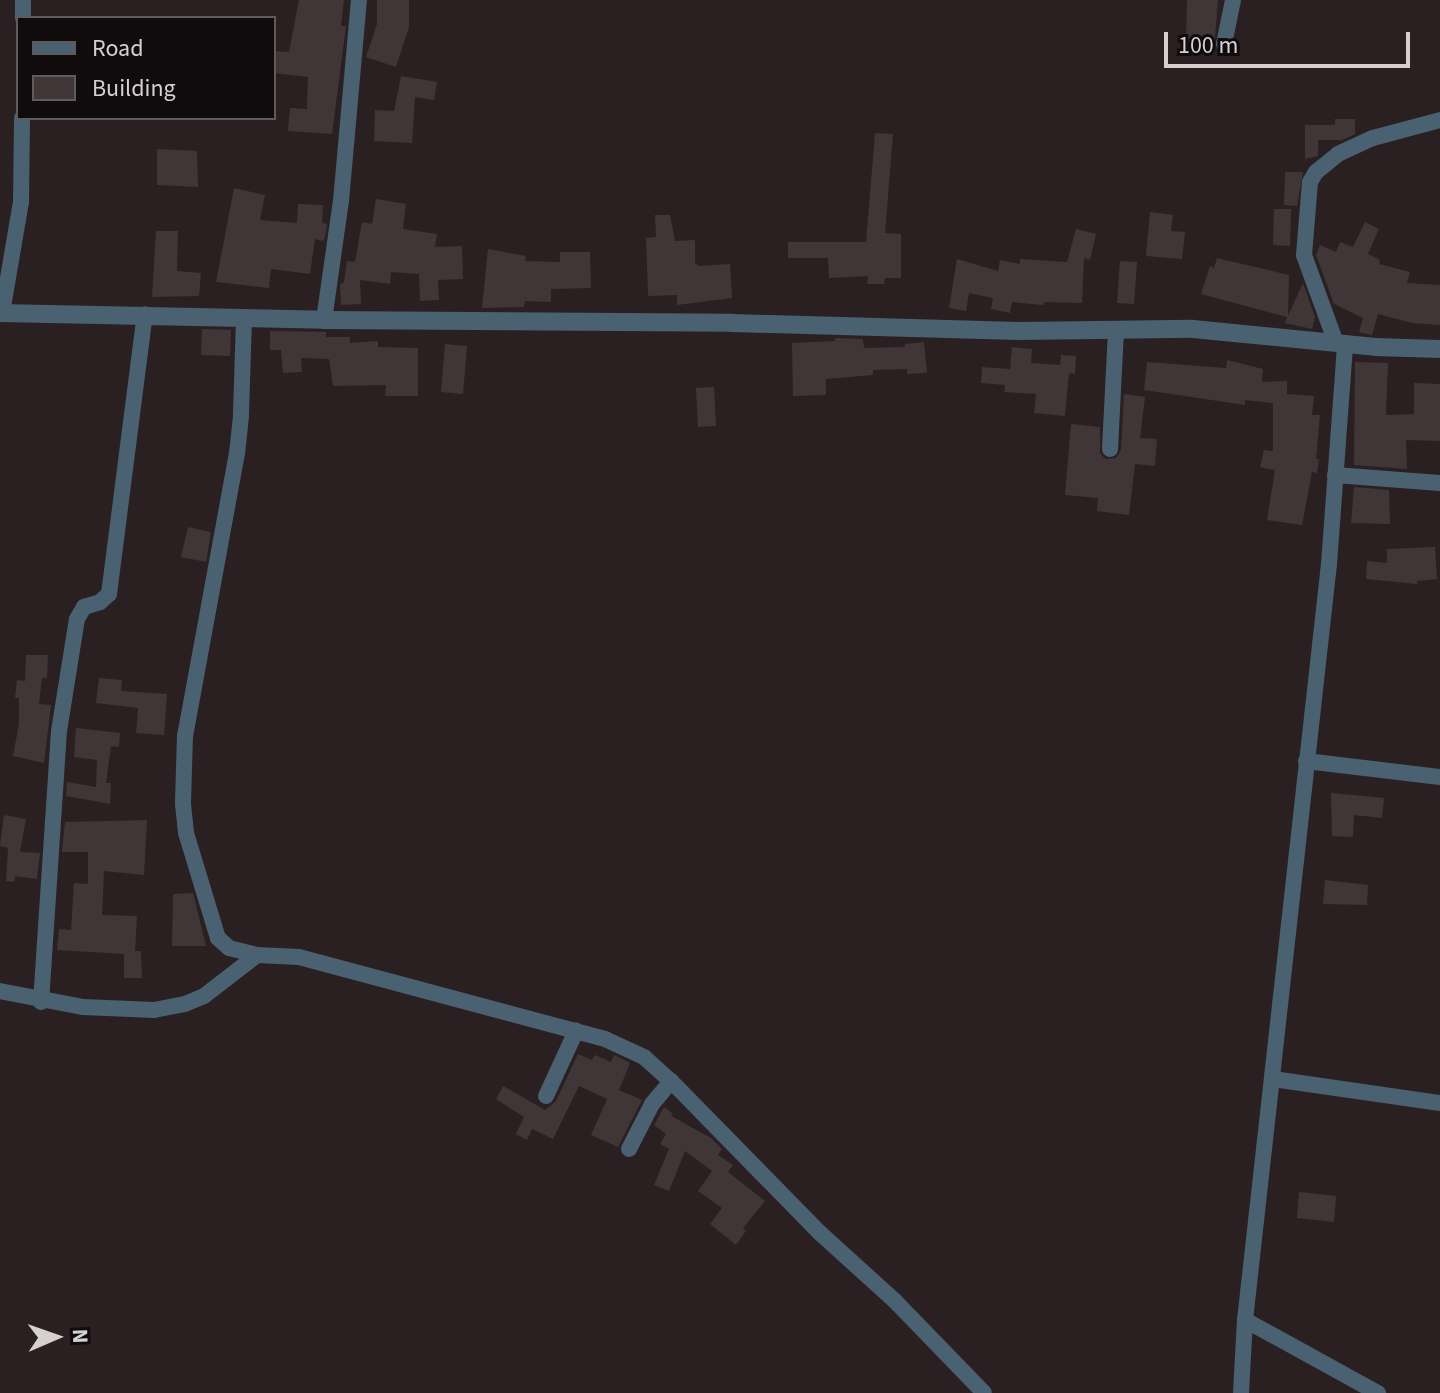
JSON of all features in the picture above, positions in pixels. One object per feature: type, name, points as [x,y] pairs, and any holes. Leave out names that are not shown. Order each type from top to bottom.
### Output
[{"type":"street","points":[[324,320],[341,201],[359,0]]},
{"type":"street","points":[[1224,44],[1233,0]]},
{"type":"street","points":[[22,120],[21,202],[1,313],[324,320],[732,323],[1019,331],[1221,330],[1340,343],[1440,349]]},
{"type":"street","points":[[1241,1393],[1245,1320],[1329,564],[1335,475],[1340,343],[1304,255],[1310,182],[1325,164],[1350,148],[1373,138],[1440,120]]},
{"type":"street","points":[[41,1002],[59,731],[77,619],[84,607],[100,602],[109,594],[145,314]]},
{"type":"street","points":[[244,318],[237,453],[185,735],[182,789],[186,833],[218,938],[229,948],[257,955],[299,957],[328,963],[576,1031],[630,1049],[671,1081],[820,1233],[894,1300],[984,1393]]},
{"type":"street","points":[[1110,449],[1116,330]]},
{"type":"street","points":[[1335,475],[1440,483]]},
{"type":"street","points":[[1306,761],[1440,777]]},
{"type":"street","points":[[0,991],[41,1002],[121,1011],[185,1004],[204,996],[257,955]]},
{"type":"street","points":[[546,1096],[576,1031]]},
{"type":"street","points":[[1273,1079],[1440,1103]]},
{"type":"street","points":[[629,1149],[652,1104],[671,1081]]},
{"type":"street","points":[[1245,1320],[1378,1393]]},
{"type":"building","points":[[299,0],[344,0],[341,26],[346,26],[332,134],[288,131],[290,108],[307,109],[308,77],[276,73],[276,51],[289,52]]},
{"type":"building","points":[[377,0],[409,0],[409,27],[396,67],[366,57],[377,24]]},
{"type":"building","points":[[1187,0],[1218,0],[1214,48],[1186,47]]},
{"type":"building","points":[[401,76],[437,82],[434,100],[415,97],[412,143],[374,141],[375,110],[394,111]]},
{"type":"building","points":[[1335,119],[1355,119],[1355,134],[1342,140],[1318,140],[1318,156],[1305,159],[1305,125],[1335,125]]},
{"type":"building","points":[[875,133],[893,134],[885,233],[901,234],[901,278],[885,278],[884,284],[867,284],[868,276],[829,278],[828,258],[788,258],[788,242],[866,242]]},
{"type":"building","points":[[157,149],[197,151],[198,187],[157,185]]},
{"type":"building","points":[[1285,172],[1303,172],[1297,206],[1284,205]]},
{"type":"building","points":[[234,188],[265,195],[260,220],[297,223],[298,204],[323,205],[322,223],[327,224],[324,241],[315,239],[310,274],[271,269],[269,288],[216,282]]},
{"type":"building","points":[[376,199],[406,204],[403,229],[437,234],[435,247],[462,246],[463,279],[438,280],[439,300],[420,301],[419,274],[391,272],[390,284],[360,280],[361,304],[341,305],[340,285],[344,282],[347,261],[355,262],[362,222],[372,224]]},
{"type":"building","points":[[1274,209],[1291,209],[1290,246],[1273,245]]},
{"type":"building","points":[[1150,212],[1173,215],[1171,231],[1185,232],[1182,259],[1146,256]]},
{"type":"building","points":[[655,215],[670,215],[675,241],[695,240],[695,263],[699,266],[730,264],[732,298],[677,305],[677,295],[648,296],[646,238],[656,237]]},
{"type":"building","points":[[1365,222],[1379,229],[1368,254],[1380,260],[1379,264],[1410,272],[1407,283],[1440,285],[1440,325],[1412,323],[1378,314],[1372,335],[1359,332],[1363,318],[1334,304],[1316,255],[1320,245],[1336,252],[1340,242],[1353,247]]},
{"type":"building","points":[[1076,229],[1096,234],[1090,260],[1084,258],[1082,303],[1044,302],[1043,305],[1012,302],[1010,313],[991,309],[993,298],[969,293],[966,311],[949,308],[957,259],[998,271],[1000,260],[1020,264],[1020,259],[1067,262]]},
{"type":"building","points":[[156,231],[178,231],[177,271],[201,273],[199,296],[152,297]]},
{"type":"building","points":[[488,249],[526,256],[525,261],[560,262],[560,252],[590,252],[591,288],[551,289],[551,302],[525,301],[524,307],[482,308]]},
{"type":"building","points":[[1217,258],[1289,275],[1288,316],[1303,283],[1315,317],[1312,329],[1285,323],[1287,317],[1201,294],[1210,266],[1214,268]]},
{"type":"building","points":[[1120,261],[1137,262],[1134,304],[1117,303]]},
{"type":"building","points":[[202,329],[231,330],[230,356],[201,355]]},
{"type":"building","points":[[270,331],[326,332],[326,337],[350,337],[350,343],[378,341],[378,347],[418,348],[418,396],[385,396],[386,385],[333,386],[329,359],[301,358],[302,372],[283,373],[281,350],[270,350]]},
{"type":"building","points":[[835,338],[863,339],[864,348],[905,347],[905,344],[924,342],[927,373],[907,374],[907,369],[873,370],[873,375],[826,379],[826,395],[793,396],[792,343],[835,341]]},
{"type":"building","points":[[445,344],[467,346],[463,394],[441,392]]},
{"type":"building","points":[[1012,347],[1032,349],[1031,363],[1060,365],[1061,355],[1076,356],[1075,374],[1069,373],[1065,416],[1034,413],[1036,394],[1004,392],[1005,385],[981,383],[982,367],[1010,369]]},
{"type":"building","points":[[1227,360],[1263,369],[1262,382],[1287,381],[1287,394],[1314,396],[1312,415],[1320,415],[1316,459],[1319,459],[1317,473],[1312,472],[1302,525],[1267,520],[1275,470],[1260,467],[1264,450],[1273,451],[1273,403],[1245,400],[1245,405],[1144,390],[1147,362],[1226,368]]},
{"type":"building","points":[[1355,362],[1388,363],[1386,415],[1414,414],[1414,383],[1440,384],[1440,441],[1406,440],[1407,469],[1354,465]]},
{"type":"building","points":[[714,387],[716,426],[698,427],[696,388]]},
{"type":"building","points":[[1124,394],[1145,397],[1140,438],[1157,439],[1155,466],[1135,464],[1129,515],[1097,511],[1098,498],[1065,495],[1071,424],[1100,427],[1100,453],[1105,459],[1116,458],[1121,450]]},
{"type":"building","points":[[1354,487],[1389,490],[1390,524],[1351,523]]},
{"type":"building","points":[[188,527],[211,532],[206,562],[181,557]]},
{"type":"building","points":[[1435,547],[1437,579],[1417,581],[1417,584],[1366,579],[1367,561],[1387,563],[1387,549]]},
{"type":"building","points":[[26,655],[48,655],[47,678],[42,678],[39,704],[51,705],[44,763],[13,756],[19,724],[19,698],[15,698],[17,680],[25,681]]},
{"type":"building","points":[[99,678],[122,680],[121,691],[167,694],[164,735],[136,733],[138,708],[96,703]]},
{"type":"building","points":[[76,728],[120,733],[119,747],[111,746],[106,783],[111,783],[110,804],[66,796],[67,782],[96,787],[97,760],[74,757]]},
{"type":"building","points":[[1331,793],[1384,798],[1382,818],[1354,815],[1353,837],[1332,836]]},
{"type":"building","points":[[4,815],[26,819],[20,852],[40,853],[37,879],[15,876],[14,882],[6,881],[8,848],[0,846]]},
{"type":"building","points":[[147,820],[144,875],[104,871],[102,915],[137,916],[135,951],[141,951],[142,978],[124,978],[124,954],[57,950],[59,929],[71,930],[74,883],[88,884],[88,852],[62,852],[65,822]]},
{"type":"building","points":[[1325,880],[1368,885],[1367,905],[1323,904]]},
{"type":"building","points":[[193,893],[206,946],[172,946],[173,894]]},
{"type":"building","points":[[578,1054],[592,1060],[595,1055],[611,1062],[614,1055],[630,1063],[619,1090],[642,1100],[618,1147],[591,1135],[607,1099],[579,1086],[553,1139],[532,1129],[527,1140],[516,1134],[524,1117],[496,1099],[503,1086],[545,1110],[556,1101]]},
{"type":"building","points":[[664,1107],[673,1114],[671,1116],[711,1138],[722,1149],[718,1155],[733,1165],[728,1172],[765,1201],[743,1228],[746,1231],[736,1245],[710,1224],[722,1208],[698,1191],[712,1171],[685,1151],[669,1191],[654,1185],[669,1149],[660,1144],[666,1134],[654,1125]]},
{"type":"building","points":[[1299,1192],[1336,1196],[1334,1222],[1297,1218]]}]
